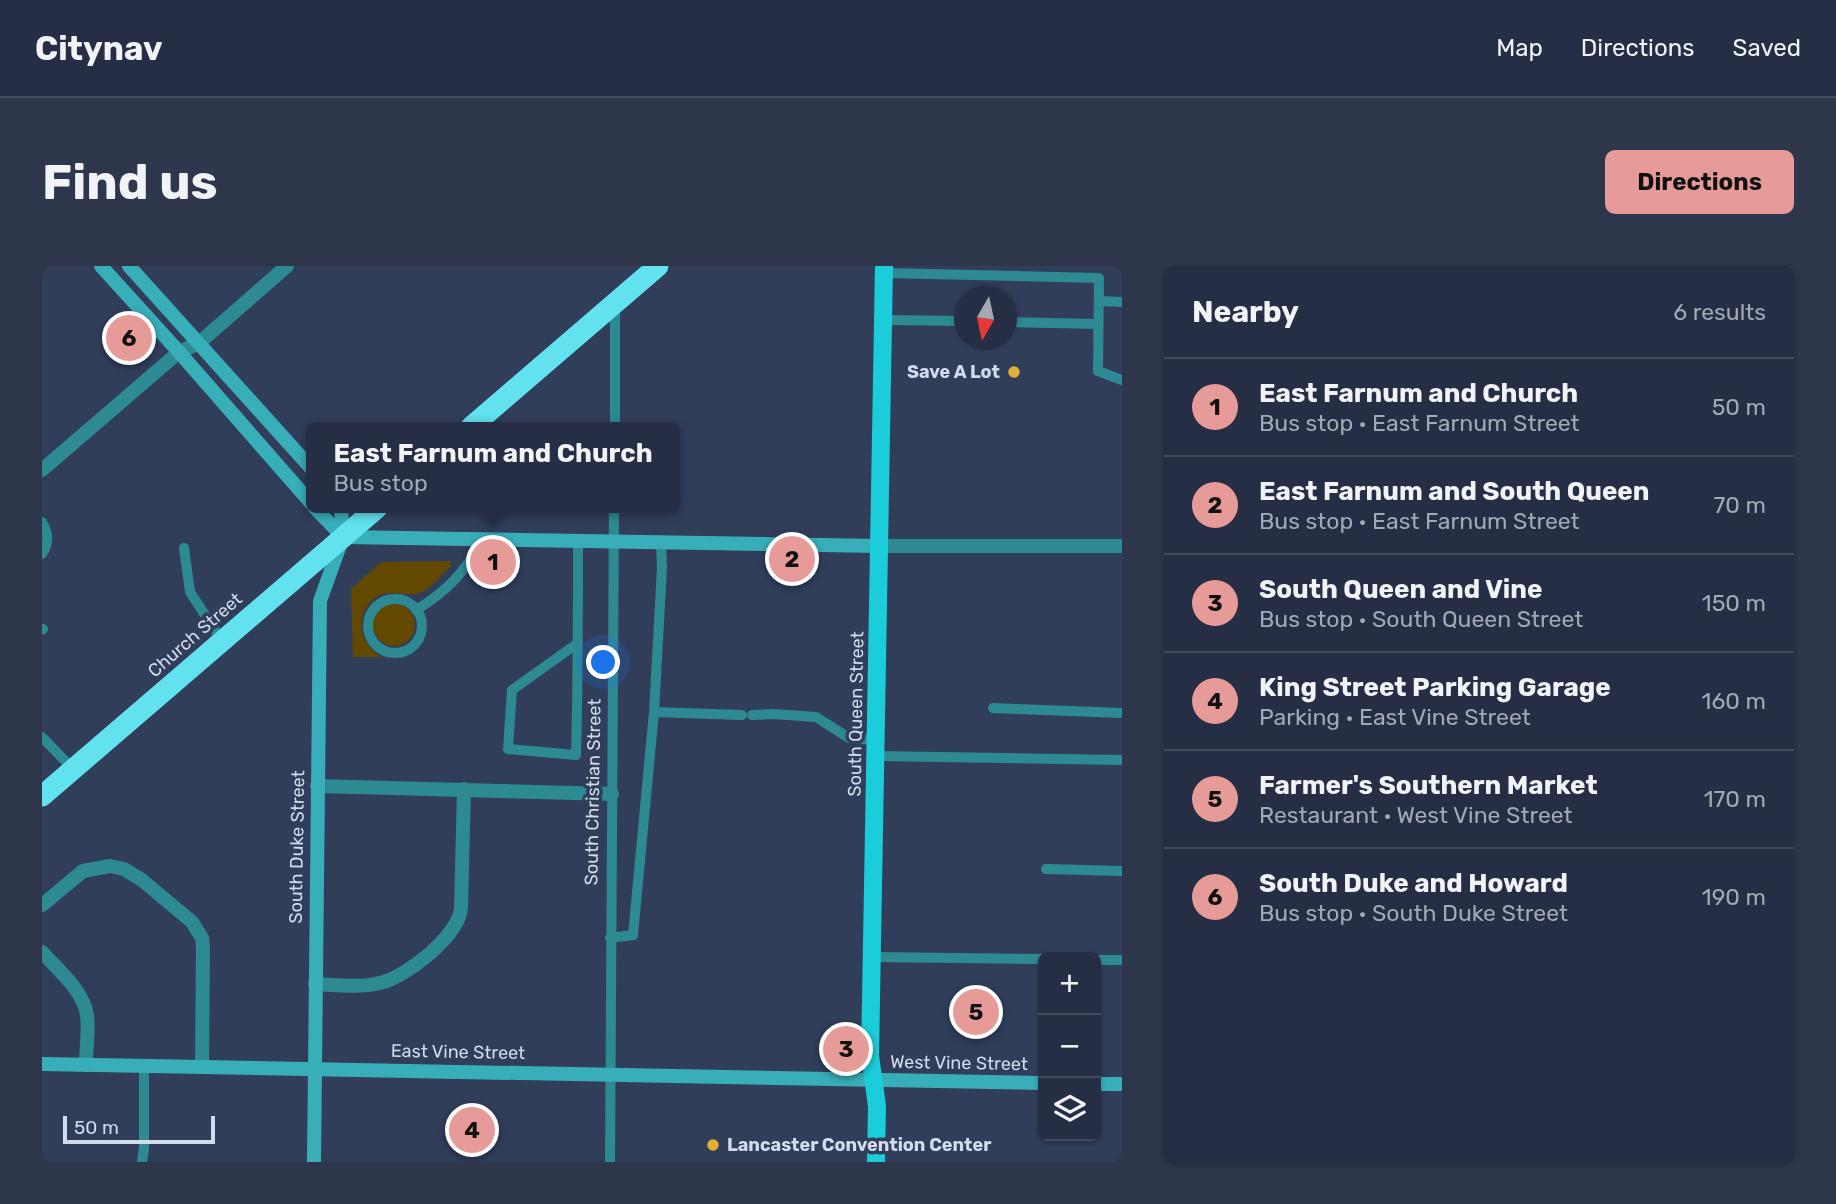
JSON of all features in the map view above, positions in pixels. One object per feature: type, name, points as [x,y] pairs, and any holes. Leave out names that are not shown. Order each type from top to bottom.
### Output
[{"type":"highway","points":[[477,422],[615,304],[651,268]]},
{"type":"highway","name":"Church Street","points":[[42,796],[371,513]]},
{"type":"main road","name":"South Queen Street","points":[[876,1162],[877,1106],[870,1056],[884,269]]},
{"type":"street","points":[[101,266],[306,497]]},
{"type":"street","points":[[129,266],[306,462]]},
{"type":"street","points":[[42,470],[179,352],[199,342],[287,266]]},
{"type":"street","points":[[320,513],[343,537],[879,546],[1122,546]]},
{"type":"street","name":"South Duke Street","points":[[314,1162],[320,601],[343,537],[341,513]]},
{"type":"street","points":[[317,786],[612,794]]},
{"type":"street","points":[[315,984],[368,985],[392,980],[449,934],[458,923],[461,915],[464,789]]},
{"type":"street","points":[[42,905],[83,871],[110,866],[124,869],[142,880],[192,922],[202,938],[203,947],[202,1066]]},
{"type":"street","points":[[42,952],[78,993],[85,1005],[86,1065]]},
{"type":"street","name":"East Vine Street","points":[[42,1064],[874,1081]]},
{"type":"street","name":"West Vine Street","points":[[874,1081],[1038,1083]]},
{"type":"street","points":[[1101,1084],[1122,1084]]},
{"type":"lane","points":[[884,269],[1099,278],[1098,371],[1122,380]]},
{"type":"lane","points":[[1099,301],[1122,302]]},
{"type":"lane","points":[[615,304],[615,422]]},
{"type":"lane","points":[[884,320],[954,321]]},
{"type":"lane","points":[[1017,322],[1098,324]]},
{"type":"lane","name":"South Christian Street","points":[[610,1162],[614,513]]},
{"type":"lane","points":[[42,522],[48,541],[42,554]]},
{"type":"lane","points":[[416,610],[454,583],[484,540]]},
{"type":"lane","points":[[578,541],[578,643],[576,755],[508,749],[512,690],[578,643]]},
{"type":"lane","points":[[610,938],[633,935],[654,712],[662,543]]},
{"type":"lane","points":[[184,548],[190,592],[222,641]]},
{"type":"lane","points":[[402,600],[416,610],[422,627],[415,644],[399,652],[382,650],[375,644],[368,628],[369,619],[378,605],[386,601],[402,600]]},
{"type":"lane","points":[[993,708],[1122,713]]},
{"type":"lane","points":[[654,712],[816,717],[849,738],[876,748],[1122,760]]},
{"type":"lane","points":[[42,737],[73,769]]},
{"type":"lane","points":[[1046,869],[1122,871]]},
{"type":"lane","points":[[872,957],[1038,959]]},
{"type":"lane","points":[[1101,960],[1122,960]]},
{"type":"lane","points":[[142,1162],[144,1066]]},
{"type":"shaded area","points":[[451,561],[451,566],[422,592],[385,594],[374,599],[363,613],[362,630],[369,646],[383,657],[353,657],[351,589],[381,562]]},
{"type":"shaded area","points":[[394,604],[409,610],[415,625],[409,640],[394,646],[379,640],[373,625],[379,610]]},
{"type":"place","name":"South Duke and Howard","points":[[129,338]]},
{"type":"place","name":"Save A Lot","points":[[1014,372]]},
{"type":"place","name":"East Farnum and South Queen","points":[[792,559]]},
{"type":"place","name":"East Farnum and Church","points":[[493,562]]},
{"type":"place","name":"Farmer's Southern Market","points":[[976,1012]]},
{"type":"place","name":"South Queen and Vine","points":[[846,1049]]},
{"type":"place","name":"King Street Parking Garage","points":[[472,1130]]},
{"type":"place","name":"Lancaster Convention Center","points":[[713,1145]]}]
